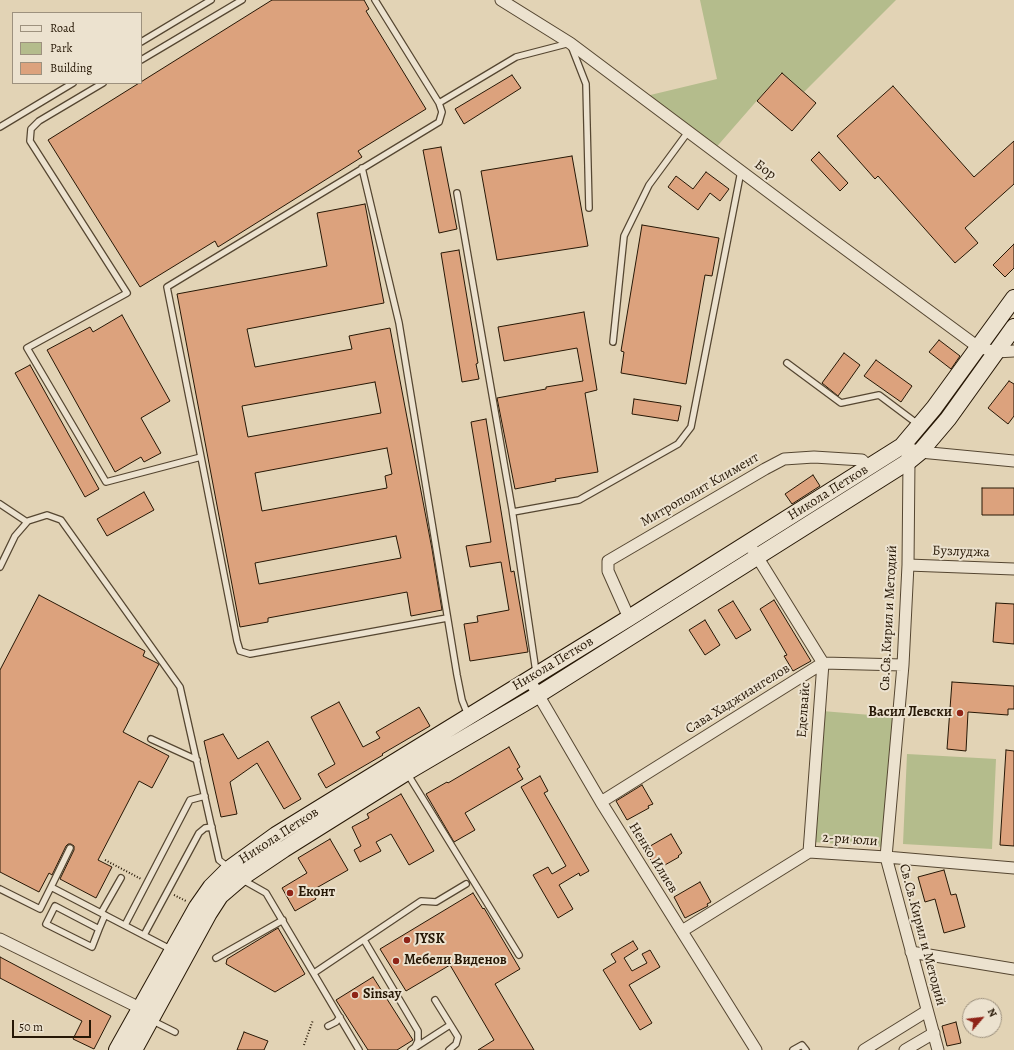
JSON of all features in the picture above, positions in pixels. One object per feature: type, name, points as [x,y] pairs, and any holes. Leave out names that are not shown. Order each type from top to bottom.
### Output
[{"type":"main road","name":"Никола Петков","points":[[117,1050],[148,1015],[209,913],[235,874],[276,835],[629,618],[902,446],[934,408],[1014,298]]},
{"type":"main road","name":"Никола Петков","points":[[134,1050],[173,950],[197,907],[211,886],[284,848],[407,772],[538,695],[758,557],[915,456],[948,419],[1014,327]]},
{"type":"street","name":"Бор","points":[[501,0],[570,44],[978,347],[996,352],[1014,351]]},
{"type":"street","name":"Св.Св.Кирил и Методий","points":[[902,446],[915,456],[903,665],[886,857],[938,1050]]},
{"type":"street","points":[[915,456],[1014,461]]},
{"type":"street","name":"Митрополит Климент","points":[[629,618],[608,571],[608,561],[784,459],[814,458],[862,460],[869,467]]},
{"type":"street","points":[[749,543],[823,664],[903,665]]},
{"type":"street","name":"Бузлуджа","points":[[908,565],[1014,569]]},
{"type":"street","name":"Сава Хаджиангелов","points":[[601,802],[823,664]]},
{"type":"street","name":"Еделвайс","points":[[809,852],[823,664]]},
{"type":"street","name":"Ненко Илиев","points":[[533,677],[538,695],[601,802],[756,1050]]},
{"type":"street","name":"2-ри юли","points":[[682,931],[809,852],[1014,868]]},
{"type":"street","points":[[0,939],[148,1015]]},
{"type":"street","points":[[911,952],[1014,969]]},
{"type":"street","points":[[864,1050],[927,1012]]},
{"type":"street","points":[[905,1050],[934,1033]]},
{"type":"lane","points":[[142,41],[211,0]]},
{"type":"lane","points":[[142,59],[242,0]]},
{"type":"lane","points":[[375,0],[439,103],[442,112],[439,122],[167,287],[236,641],[240,651],[250,654],[447,618]]},
{"type":"lane","points":[[439,103],[516,57],[570,44],[586,84],[589,208]]},
{"type":"lane","points":[[0,127],[71,84]]},
{"type":"lane","points":[[101,84],[39,121],[31,129],[30,141],[127,293],[27,348],[106,482],[201,457]]},
{"type":"lane","points":[[612,342],[624,236],[649,185],[688,132]]},
{"type":"lane","points":[[362,168],[399,323],[447,618],[462,700],[468,717]]},
{"type":"lane","points":[[513,512],[579,500],[678,444],[691,427],[741,171]]},
{"type":"lane","points":[[457,193],[513,512],[533,677]]},
{"type":"lane","points":[[788,363],[841,403],[879,395],[919,426]]},
{"type":"lane","points":[[0,504],[27,522]]},
{"type":"lane","points":[[0,567],[15,536],[27,522],[47,515],[61,520],[180,687],[219,860],[235,874],[266,893],[359,1050]]},
{"type":"lane","points":[[151,739],[197,760]]},
{"type":"lane","points":[[407,772],[518,955]]},
{"type":"lane","points":[[125,926],[190,800],[205,796]]},
{"type":"lane","points":[[144,935],[199,833],[205,828],[212,828]]},
{"type":"lane","points":[[0,889],[40,909],[70,848]]},
{"type":"lane","points":[[100,929],[55,906],[46,924],[92,947],[100,929],[103,914],[121,878]]},
{"type":"lane","points":[[314,973],[421,901],[436,902],[466,884]]},
{"type":"lane","points":[[51,887],[173,950]]},
{"type":"lane","points":[[216,958],[283,920]]},
{"type":"lane","points":[[364,940],[418,1031],[418,1041],[413,1048]]},
{"type":"lane","points":[[435,1000],[458,1038],[456,1044],[449,1050]]},
{"type":"lane","points":[[148,1015],[175,1032]]},
{"type":"lane","points":[[328,1026],[336,1022],[340,1017]]},
{"type":"lane","points":[[413,1048],[450,1025]]},
{"type":"lane","points":[[793,1050],[802,1045],[806,1050]]},
{"type":"path","points":[[304,1045],[313,1020]]},
{"type":"green space","points":[[700,0],[896,0],[804,92],[781,73],[713,151],[642,97],[717,79]]},
{"type":"green space","points":[[822,711],[895,717],[885,847],[812,842]]},
{"type":"green space","points":[[907,754],[996,759],[992,849],[903,844]]},
{"type":"building","points":[[272,0],[364,0],[369,9],[366,11],[426,109],[358,151],[362,157],[218,247],[215,241],[140,287],[48,140],[138,84],[142,84],[142,81]]},
{"type":"building","points":[[782,73],[816,103],[792,131],[757,101]]},
{"type":"building","points":[[512,75],[521,88],[464,124],[455,109]]},
{"type":"building","points":[[893,86],[974,177],[1014,141],[1014,184],[965,228],[978,243],[955,263],[878,176],[875,179],[837,136]]},
{"type":"building","points":[[441,147],[457,229],[439,233],[423,150]]},
{"type":"building","points":[[819,152],[848,183],[840,191],[811,160]]},
{"type":"building","points":[[572,156],[588,246],[497,260],[481,171]]},
{"type":"building","points":[[706,172],[729,189],[720,201],[710,193],[698,210],[668,187],[676,176],[693,189]]},
{"type":"building","points":[[365,204],[384,303],[247,329],[255,367],[352,349],[349,336],[390,328],[432,549],[442,610],[411,616],[407,592],[268,618],[268,622],[240,627],[177,294],[327,266],[317,213]],"holes":[[[375,382],[381,413],[248,437],[242,406]],[[387,448],[392,474],[385,476],[387,488],[262,511],[255,473]],[[396,536],[401,558],[259,584],[255,563]]]},
{"type":"building","points":[[642,225],[719,238],[712,276],[705,275],[686,384],[621,373],[624,352],[621,351]]},
{"type":"building","points":[[1014,244],[1014,268],[1005,277],[993,265]]},
{"type":"building","points":[[459,250],[478,363],[476,364],[479,379],[462,382],[441,253]]},
{"type":"building","points":[[584,312],[597,390],[585,393],[598,472],[555,479],[556,481],[515,489],[497,398],[546,389],[546,387],[583,381],[577,348],[504,361],[498,327]]},
{"type":"building","points":[[122,315],[170,401],[141,418],[161,453],[144,462],[141,457],[115,472],[47,350],[90,327],[93,332]]},
{"type":"building","points":[[939,340],[960,356],[951,369],[929,352]]},
{"type":"building","points":[[844,353],[860,365],[838,396],[822,383]]},
{"type":"building","points":[[876,360],[912,386],[901,402],[864,376]]},
{"type":"building","points":[[30,365],[99,489],[85,497],[15,373]]},
{"type":"building","points":[[1009,381],[1014,384],[1014,416],[1008,424],[988,408]]},
{"type":"building","points":[[634,399],[681,406],[678,421],[632,414]]},
{"type":"building","points":[[486,419],[511,572],[514,571],[528,652],[470,661],[464,624],[478,622],[477,616],[509,610],[501,562],[470,567],[466,546],[491,542],[471,422]]},
{"type":"building","points":[[813,475],[820,486],[792,504],[785,494]]},
{"type":"building","points":[[982,488],[1014,488],[1014,515],[982,515]]},
{"type":"building","points":[[144,492],[154,510],[107,536],[97,519]]},
{"type":"building","points":[[39,595],[145,651],[143,656],[159,664],[123,732],[169,756],[152,788],[139,781],[98,860],[112,867],[96,898],[60,879],[74,850],[74,846],[71,844],[66,846],[52,875],[49,873],[39,892],[0,872],[0,670]]},
{"type":"building","points":[[774,600],[811,661],[793,671],[784,656],[787,655],[760,609]]},
{"type":"building","points":[[733,601],[751,630],[736,639],[718,610]]},
{"type":"building","points":[[996,603],[1014,604],[1014,644],[993,642]]},
{"type":"building","points":[[705,620],[720,645],[705,655],[689,630]]},
{"type":"building","points":[[952,682],[1014,686],[1014,709],[1008,709],[1008,715],[968,712],[966,751],[947,749]]},
{"type":"building","points":[[339,702],[363,747],[380,738],[376,732],[419,707],[430,726],[326,788],[318,774],[335,764],[311,717]]},
{"type":"building","points":[[223,734],[238,759],[268,741],[301,799],[284,809],[257,763],[230,782],[237,814],[221,817],[204,741]]},
{"type":"building","points":[[509,747],[520,767],[517,769],[523,779],[465,813],[475,830],[454,842],[426,794],[447,782],[448,783]]},
{"type":"building","points":[[1006,750],[1014,751],[1014,846],[1000,845]]},
{"type":"building","points":[[540,776],[548,791],[544,793],[589,871],[580,876],[579,873],[559,885],[573,909],[558,918],[533,875],[548,867],[552,874],[566,866],[521,787]]},
{"type":"building","points":[[642,785],[653,804],[648,806],[649,808],[627,820],[616,801]]},
{"type":"building","points":[[401,794],[434,851],[409,865],[391,834],[376,842],[381,851],[360,862],[354,850],[361,846],[352,827],[369,818],[367,814]]},
{"type":"building","points":[[671,834],[682,853],[678,856],[679,857],[656,870],[645,849]]},
{"type":"building","points":[[330,839],[348,870],[311,891],[316,899],[295,911],[282,888],[307,873],[298,858]]},
{"type":"building","points":[[944,870],[951,895],[956,894],[965,927],[944,933],[935,899],[925,902],[918,877]]},
{"type":"building","points":[[700,882],[711,902],[707,904],[708,906],[685,918],[674,897]]},
{"type":"building","points":[[473,893],[483,909],[484,908],[520,969],[495,984],[534,1050],[478,1050],[494,1040],[450,965],[406,991],[380,949]]},
{"type":"building","points":[[278,928],[305,974],[275,992],[226,964],[227,959]]},
{"type":"building","points":[[633,941],[638,949],[624,958],[632,971],[647,963],[642,954],[650,950],[660,967],[629,985],[652,1023],[640,1030],[603,970],[616,962],[611,954]]},
{"type":"building","points":[[0,957],[111,1016],[94,1049],[73,1039],[82,1021],[0,978]]},
{"type":"building","points":[[373,977],[413,1040],[397,1050],[368,1050],[336,1000]]},
{"type":"building","points":[[956,1022],[961,1043],[947,1046],[942,1026]]},
{"type":"building","points":[[244,1032],[268,1041],[264,1050],[237,1050]]},
{"type":"place","name":"Васил Левски","points":[[960,713]]},
{"type":"place","name":"Еконт","points":[[290,893]]},
{"type":"place","name":"JYSK","points":[[407,940]]},
{"type":"place","name":"Мебели Виденов","points":[[396,961]]},
{"type":"place","name":"Sinsay","points":[[355,995]]}]
